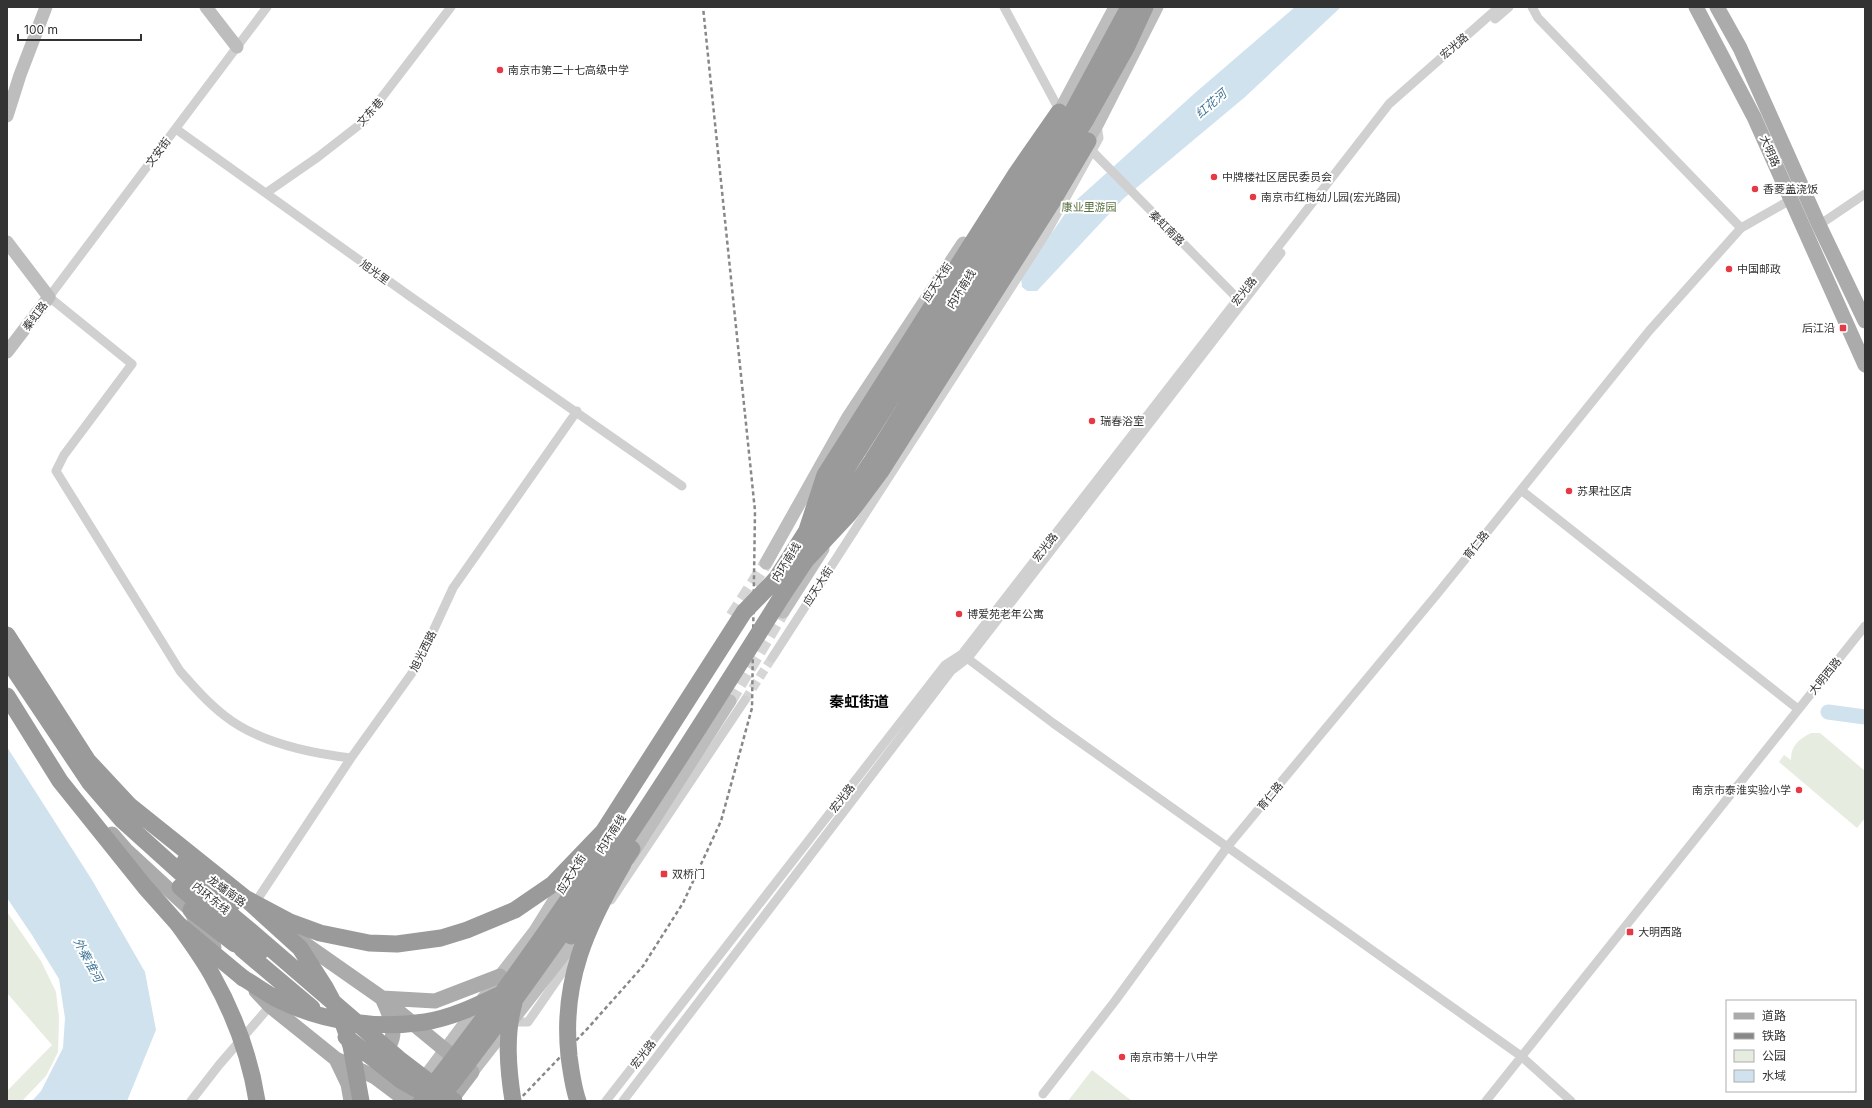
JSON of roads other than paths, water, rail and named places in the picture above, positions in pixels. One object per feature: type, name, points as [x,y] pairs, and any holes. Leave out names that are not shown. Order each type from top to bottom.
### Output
[{"type":"highway","name":"内环南线","points":[[421,1101],[469,1039],[567,901],[776,579],[1073,111],[1129,7]]},
{"type":"highway","name":"内环南线","points":[[444,1101],[539,968],[611,863],[783,604],[808,558],[870,464],[1085,121],[1127,46],[1145,7]]},
{"type":"highway","points":[[807,530],[825,475],[1016,174],[1059,112]]},
{"type":"highway","points":[[808,558],[850,514],[880,471],[1052,202],[1093,150]]},
{"type":"highway","points":[[513,1101],[509,1075],[509,1040],[512,1009],[524,969],[540,930],[563,890],[603,832],[744,612],[776,579]]},
{"type":"highway","points":[[578,1101],[571,1070],[568,1040],[568,1011],[579,953],[599,905],[632,849],[759,649],[783,604]]},
{"type":"highway","points":[[7,635],[88,762],[130,806],[243,903],[403,1049],[444,1101]]},
{"type":"highway","name":"内环东线","points":[[7,659],[90,783],[122,820],[183,875],[248,928],[399,1059],[444,1101]]},
{"type":"highway","name":"内环东线","points":[[7,681],[94,804],[130,842],[214,917],[301,984],[395,1065],[444,1101]]},
{"type":"highway","points":[[7,695],[60,781],[145,887],[178,924],[212,974],[244,1046],[253,1079],[256,1101]]},
{"type":"highway","points":[[243,903],[290,922],[320,932],[369,943],[397,944],[441,938],[467,930],[515,910],[553,884],[603,832]]},
{"type":"highway","points":[[178,924],[243,978],[278,1000],[300,1009],[357,1024],[392,1025],[426,1022],[474,1007],[511,989],[543,966],[571,936],[632,849]]},
{"type":"highway","points":[[185,861],[243,903],[300,948],[325,987],[341,1017],[351,1046],[361,1101]]},
{"type":"highway","points":[[191,910],[235,944],[402,1081],[444,1101]]},
{"type":"main road","points":[[7,116],[20,75],[46,7]]},
{"type":"main road","points":[[206,7],[236,47]]},
{"type":"main road","name":"应天大街","points":[[766,563],[848,417],[1011,170],[1059,112],[1115,7]]},
{"type":"main road","name":"应天大街","points":[[783,604],[1047,200],[1093,150],[1098,125],[1157,7]]},
{"type":"main road","name":"大明路","points":[[1696,7],[1754,117],[1865,365]]},
{"type":"main road","points":[[1717,7],[1740,48],[1819,225],[1865,322]]},
{"type":"main road","name":"秦虹路","points":[[7,242],[49,297],[7,352]]},
{"type":"main road","name":"应天大街","points":[[407,1101],[500,976],[536,931],[732,616]]},
{"type":"main road","points":[[7,651],[34,693],[61,727],[102,787],[138,823],[185,861]]},
{"type":"main road","points":[[7,695],[68,782],[126,850],[191,910],[200,930],[224,959],[270,1006],[336,1059],[375,1077],[407,1101]]},
{"type":"main road","points":[[444,1101],[472,1072],[588,923],[730,701]]},
{"type":"main road","name":"龙蟠南路","points":[[243,903],[322,955],[382,998],[472,1072]]},
{"type":"main road","points":[[336,1059],[361,1062],[373,1061],[385,1052],[394,1036],[392,1020],[382,998],[435,1001],[500,976]]},
{"type":"main road","points":[[336,1059],[348,1084],[351,1101]]},
{"type":"street","name":"文安街","points":[[49,297],[267,7]]},
{"type":"street","name":"文东巷","points":[[266,193],[318,157],[363,122],[451,7]]},
{"type":"street","points":[[1004,7],[1059,112]]},
{"type":"street","name":"宏光路","points":[[1240,301],[1389,104],[1406,87],[1499,7]]},
{"type":"street","name":"宏光路","points":[[623,1101],[951,671],[965,656],[1240,301],[1393,107],[1509,7]]},
{"type":"street","points":[[1532,7],[1538,18],[1741,228]]},
{"type":"street","name":"秦虹南路","points":[[1059,112],[1133,193],[1240,301]]},
{"type":"street","name":"旭光里","points":[[176,129],[411,298],[577,411],[682,486]]},
{"type":"street","name":"应天大街","points":[[772,658],[1048,232],[1093,150]]},
{"type":"street","points":[[1819,225],[1865,194]]},
{"type":"street","name":"育仁路","points":[[1043,1094],[1115,1001],[1228,846],[1521,490],[1649,330],[1741,228],[1792,199]]},
{"type":"street","points":[[49,297],[132,364],[64,455],[56,471],[180,671],[196,689],[226,717],[254,734],[323,755],[351,758]]},
{"type":"street","name":"旭光西路","points":[[243,903],[351,758],[417,666],[453,588],[577,411]]},
{"type":"street","points":[[1521,490],[1798,709]]},
{"type":"street","name":"大明西路","points":[[1486,1101],[1865,626]]},
{"type":"street","points":[[965,656],[1053,723],[1228,846],[1521,1056],[1571,1101]]},
{"type":"street","name":"宏光路","points":[[606,1101],[945,665],[965,656]]},
{"type":"street","points":[[512,1022],[528,1022],[689,786],[745,700]]},
{"type":"street","points":[[191,1101],[219,1065],[270,1006]]},
{"type":"water","name":"红花河","points":[[1295,7],[1341,7],[1245,97],[1123,199],[1037,291],[1027,291],[1022,287],[1021,278],[1071,205],[1195,93]]},
{"type":"water","name":"外秦淮河","points":[[7,747],[92,880],[145,972],[156,1030],[127,1101],[32,1101],[41,1091],[63,1048],[65,1018],[59,979],[7,898]]},
{"type":"waterway","points":[[1828,712],[1865,717]]},
{"type":"tunnel","points":[[732,616],[766,563]]},
{"type":"tunnel","points":[[730,701],[783,612]]},
{"type":"tunnel","points":[[745,700],[772,658]]},
{"type":"railway","points":[[518,1101],[589,1027],[643,966],[683,903],[721,821],[752,708],[755,511],[703,7]]},
{"type":"place","name":"南京市第二十七高级中学","points":[[500,70]]},
{"type":"place","name":"中牌楼社区居民委员会","points":[[1214,177]]},
{"type":"place","name":"香菱盖浇饭","points":[[1755,189]]},
{"type":"place","name":"南京市红梅幼儿园(宏光路园)","points":[[1253,197]]},
{"type":"place","name":"中国邮政","points":[[1729,269]]},
{"type":"place","name":"后江沿","points":[[1843,328]]},
{"type":"place","name":"瑞春浴室","points":[[1092,421]]},
{"type":"place","name":"苏果社区店","points":[[1569,491]]},
{"type":"place","name":"博爱苑老年公寓","points":[[959,614]]},
{"type":"place","name":"南京市泰淮实验小学","points":[[1799,790]]},
{"type":"place","name":"双桥门","points":[[664,874]]},
{"type":"place","name":"大明西路","points":[[1630,932]]},
{"type":"place","name":"南京市第十八中学","points":[[1122,1057]]},
{"type":"district","name":"秦虹街道","points":[[859,702]]},
{"type":"park label","name":"康业里游园","points":[[1089,207]]}]
